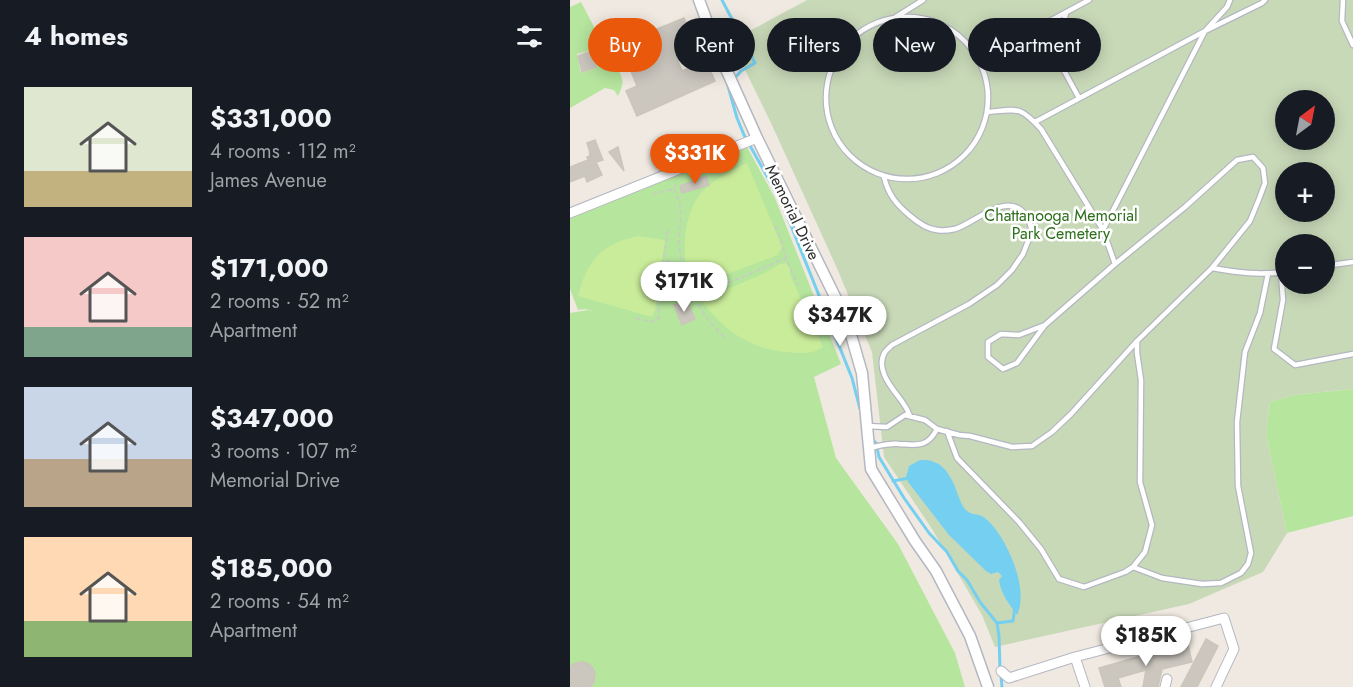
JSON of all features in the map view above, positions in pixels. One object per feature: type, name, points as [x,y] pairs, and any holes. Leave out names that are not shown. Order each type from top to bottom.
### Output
[{"type":"street","name":"Memorial Drive","points":[[699,0],[717,49],[757,138],[847,321],[862,373],[871,469],[936,571],[970,636],[988,687]]},
{"type":"street","points":[[570,213],[757,138]]},
{"type":"street","points":[[1001,671],[1010,682],[1075,657],[1224,618],[1234,649],[1216,687]]},
{"type":"street","points":[[1075,657],[1085,687]]},
{"type":"lane","points":[[922,0],[896,17],[866,27],[842,48],[828,76],[825,107],[835,137],[855,162],[884,177],[910,180],[938,174],[962,160],[979,138],[988,112],[987,83],[983,72]]},
{"type":"lane","points":[[1057,18],[1089,0]]},
{"type":"lane","points":[[1103,230],[1205,31],[1227,7],[1230,0]]},
{"type":"lane","points":[[1035,122],[1265,0]]},
{"type":"lane","points":[[1343,0],[1342,21],[1353,45]]},
{"type":"lane","points":[[1066,13],[1059,40],[1061,65],[1079,98]]},
{"type":"lane","points":[[896,17],[920,17],[942,24],[962,37],[968,45]]},
{"type":"lane","points":[[988,112],[1016,109],[1029,116],[1041,129],[1103,230],[1115,264]]},
{"type":"lane","points":[[867,426],[887,428],[905,415],[925,420],[937,429],[958,435],[970,435],[1011,447],[1032,446],[1052,432],[1071,414],[1137,341],[1212,268],[1250,221],[1265,183],[1263,168],[1253,157],[1237,160],[1045,325],[1017,363],[1003,369],[988,357],[987,342],[1001,334],[1019,336],[1045,325]]},
{"type":"lane","points":[[884,177],[887,190],[893,199],[924,227],[937,230],[955,229],[990,210],[1007,205],[1018,207],[1027,215],[1032,231],[1023,254],[1012,270],[997,285],[969,304],[892,345],[884,353],[883,373],[910,416]]},
{"type":"lane","points":[[1335,264],[1353,262]]},
{"type":"lane","points":[[1212,268],[1246,274],[1275,273]]},
{"type":"lane","points":[[1133,567],[1162,578],[1202,584],[1221,583],[1241,573],[1248,564],[1251,553],[1238,486],[1236,423],[1245,352],[1260,313],[1268,274]]},
{"type":"lane","points":[[1283,294],[1274,349],[1295,364],[1353,354]]},
{"type":"lane","points":[[947,431],[957,458],[1019,522],[1041,549],[1059,579],[1084,587],[1125,572],[1133,567],[1145,552],[1152,525],[1140,482],[1141,380],[1137,341]]},
{"type":"lane","points":[[869,448],[897,443],[910,446],[925,443],[937,429]]},
{"type":"path","points":[[674,171],[677,183],[674,189]]},
{"type":"path","points":[[653,194],[674,189]]},
{"type":"path","points":[[674,189],[681,205],[679,240],[681,262],[694,296],[714,328],[726,338]]},
{"type":"path","points":[[775,226],[798,285]]},
{"type":"path","points":[[636,318],[651,322],[659,318],[659,292],[663,278],[661,277],[668,229]]},
{"type":"path","points":[[667,291],[669,277],[667,261],[685,288],[688,297],[746,276],[786,258]]},
{"type":"path","points":[[659,292],[685,288]]},
{"type":"green space","name":"Chattanooga Memorial Park Cemetery","points":[[807,0],[1353,0],[1353,389],[1293,395],[1270,402],[1266,434],[1287,533],[1263,572],[1189,604],[995,647],[982,615],[932,529],[884,457],[872,352],[746,72],[755,72],[755,28],[767,22],[767,72],[861,72],[861,18],[774,18]]},
{"type":"green space","points":[[581,2],[589,18],[588,51],[577,54],[581,73],[588,71],[620,72],[622,87],[618,96],[614,90],[605,88],[570,108],[570,7]]},
{"type":"green space","points":[[746,145],[775,198],[841,364],[814,377],[836,458],[898,544],[955,653],[965,687],[570,687],[570,313],[593,311],[586,309],[578,310],[570,289],[570,216]]},
{"type":"green space","points":[[747,163],[782,247],[778,255],[695,286],[687,269],[685,251],[687,222],[690,213],[703,191],[727,173]]},
{"type":"green space","points":[[637,236],[665,240],[652,317],[578,296],[585,274],[603,250],[620,241]]},
{"type":"green space","points":[[786,263],[823,347],[819,350],[805,353],[760,347],[738,336],[718,320],[701,300]]},
{"type":"green space","points":[[1353,389],[1353,516],[1287,533],[1266,434],[1270,402],[1293,395]]},
{"type":"water","points":[[920,460],[932,461],[943,467],[952,480],[966,510],[985,518],[1001,537],[1018,577],[1020,604],[1017,615],[1002,590],[999,580],[1002,576],[998,572],[991,574],[986,571],[949,535],[908,482],[906,477],[909,466]]},
{"type":"building","points":[[674,22],[674,72],[711,72],[715,81],[637,116],[626,91],[637,86],[631,72],[662,72],[662,27]]},
{"type":"building","points":[[588,52],[588,70],[582,72],[578,56]]},
{"type":"building","points":[[595,140],[603,160],[596,162],[602,175],[587,182],[585,176],[570,182],[570,167],[588,160],[587,157],[590,156],[587,143]]},
{"type":"building","points":[[618,147],[624,171],[609,152]]},
{"type":"building","points":[[706,176],[709,185],[682,193],[680,186]]},
{"type":"building","points":[[687,301],[695,319],[682,325],[674,305]]},
{"type":"building","points":[[1206,639],[1218,646],[1197,687],[1181,687]]},
{"type":"building","points":[[1188,645],[1192,662],[1162,669],[1158,687],[1143,687],[1146,670],[1118,678],[1121,687],[1105,687],[1099,668]]},
{"type":"building","points":[[581,662],[592,667],[595,673],[594,682],[590,687],[570,687],[570,667]]},
{"type":"waterway","points":[[722,0],[755,63],[741,71],[734,79]]},
{"type":"waterway","points":[[728,86],[744,135],[782,203],[852,378],[860,409]]},
{"type":"waterway","points":[[873,440],[876,443],[879,457],[904,498],[929,533],[947,552],[958,571],[967,580],[980,602],[997,623],[1000,669]]},
{"type":"waterway","points":[[893,481],[909,478]]},
{"type":"waterway","points":[[997,623],[1013,621],[1015,607]]},
{"type":"waterway","points":[[1001,675],[1002,687]]}]
